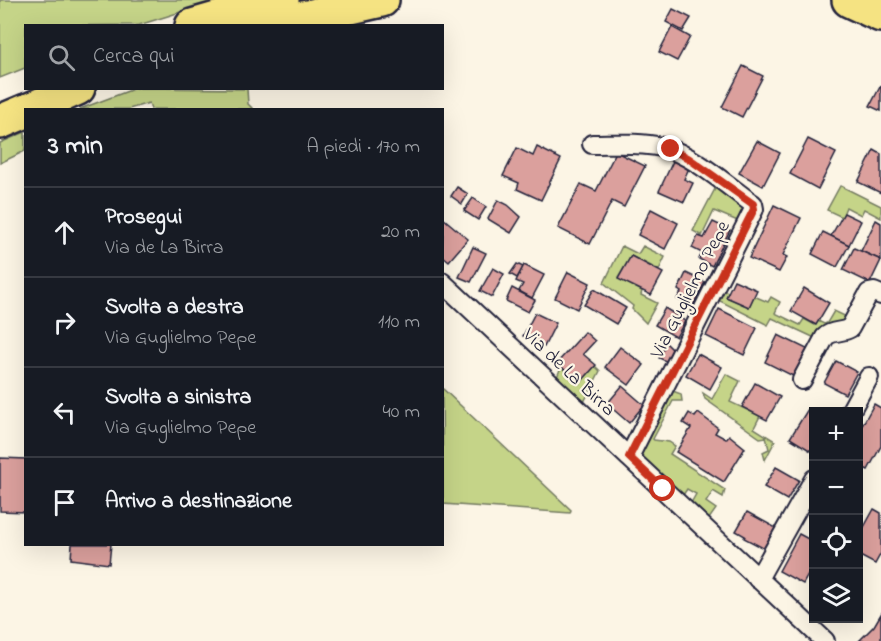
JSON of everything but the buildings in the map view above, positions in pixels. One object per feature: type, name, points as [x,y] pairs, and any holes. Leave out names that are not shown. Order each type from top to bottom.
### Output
[{"type":"highway","points":[[199,24],[282,0]]},
{"type":"highway","points":[[277,24],[382,0]]},
{"type":"highway","points":[[849,0],[881,15]]},
{"type":"highway","points":[[0,99],[24,88]]},
{"type":"highway","points":[[32,108],[73,90]]},
{"type":"highway","points":[[0,122],[24,111]]},
{"type":"street","name":"Via Guglielmo Pepe","points":[[592,144],[651,145],[671,149],[688,158],[753,204],[754,209],[629,457]]},
{"type":"street","name":"Via de La Birra","points":[[444,284],[825,641]]},
{"type":"street","points":[[802,380],[825,337],[850,328],[869,293],[874,291],[881,295]]},
{"type":"street","points":[[852,407],[868,377]]},
{"type":"street","points":[[758,579],[809,485]]},
{"type":"green space","points":[[0,0],[219,0],[142,24],[24,24],[24,68],[0,78]]},
{"type":"green space","points":[[131,90],[247,90],[248,104],[252,108],[151,108],[149,103],[132,108],[83,108]]},
{"type":"green space","points":[[24,132],[24,151],[0,163],[0,143]]},
{"type":"green space","points":[[840,186],[881,206],[881,218],[864,209],[861,215],[846,207],[842,217],[827,210]]},
{"type":"green space","points":[[716,187],[747,208],[740,222],[714,211],[702,236],[693,231]]},
{"type":"green space","points":[[622,246],[638,254],[643,246],[665,257],[659,270],[631,256],[618,278],[642,291],[641,295],[657,303],[646,323],[632,309],[633,306],[604,283]]},
{"type":"green space","points":[[721,289],[728,292],[727,297],[749,307],[754,296],[768,302],[771,297],[780,302],[775,313],[800,325],[804,319],[815,325],[818,321],[827,323],[834,311],[849,318],[846,323],[825,326],[815,338],[772,318],[768,325],[716,299]]},
{"type":"green space","points":[[595,366],[600,371],[584,402],[557,377],[561,367],[580,383]]},
{"type":"green space","points":[[726,374],[740,381],[730,402],[760,416],[754,428],[775,441],[765,460],[763,452],[769,449],[766,437],[760,438],[705,399],[703,393],[712,399]]},
{"type":"green space","points":[[444,390],[571,510],[570,513],[444,504]]},
{"type":"green space","points":[[670,390],[681,394],[682,401],[673,401],[653,439],[669,442],[675,446],[670,454],[725,490],[723,497],[713,491],[706,502],[716,509],[709,519],[691,503],[696,494],[687,489],[683,495],[639,454]]},
{"type":"route","points":[[663,489],[629,457],[754,209],[753,204],[688,158],[671,149]]}]
